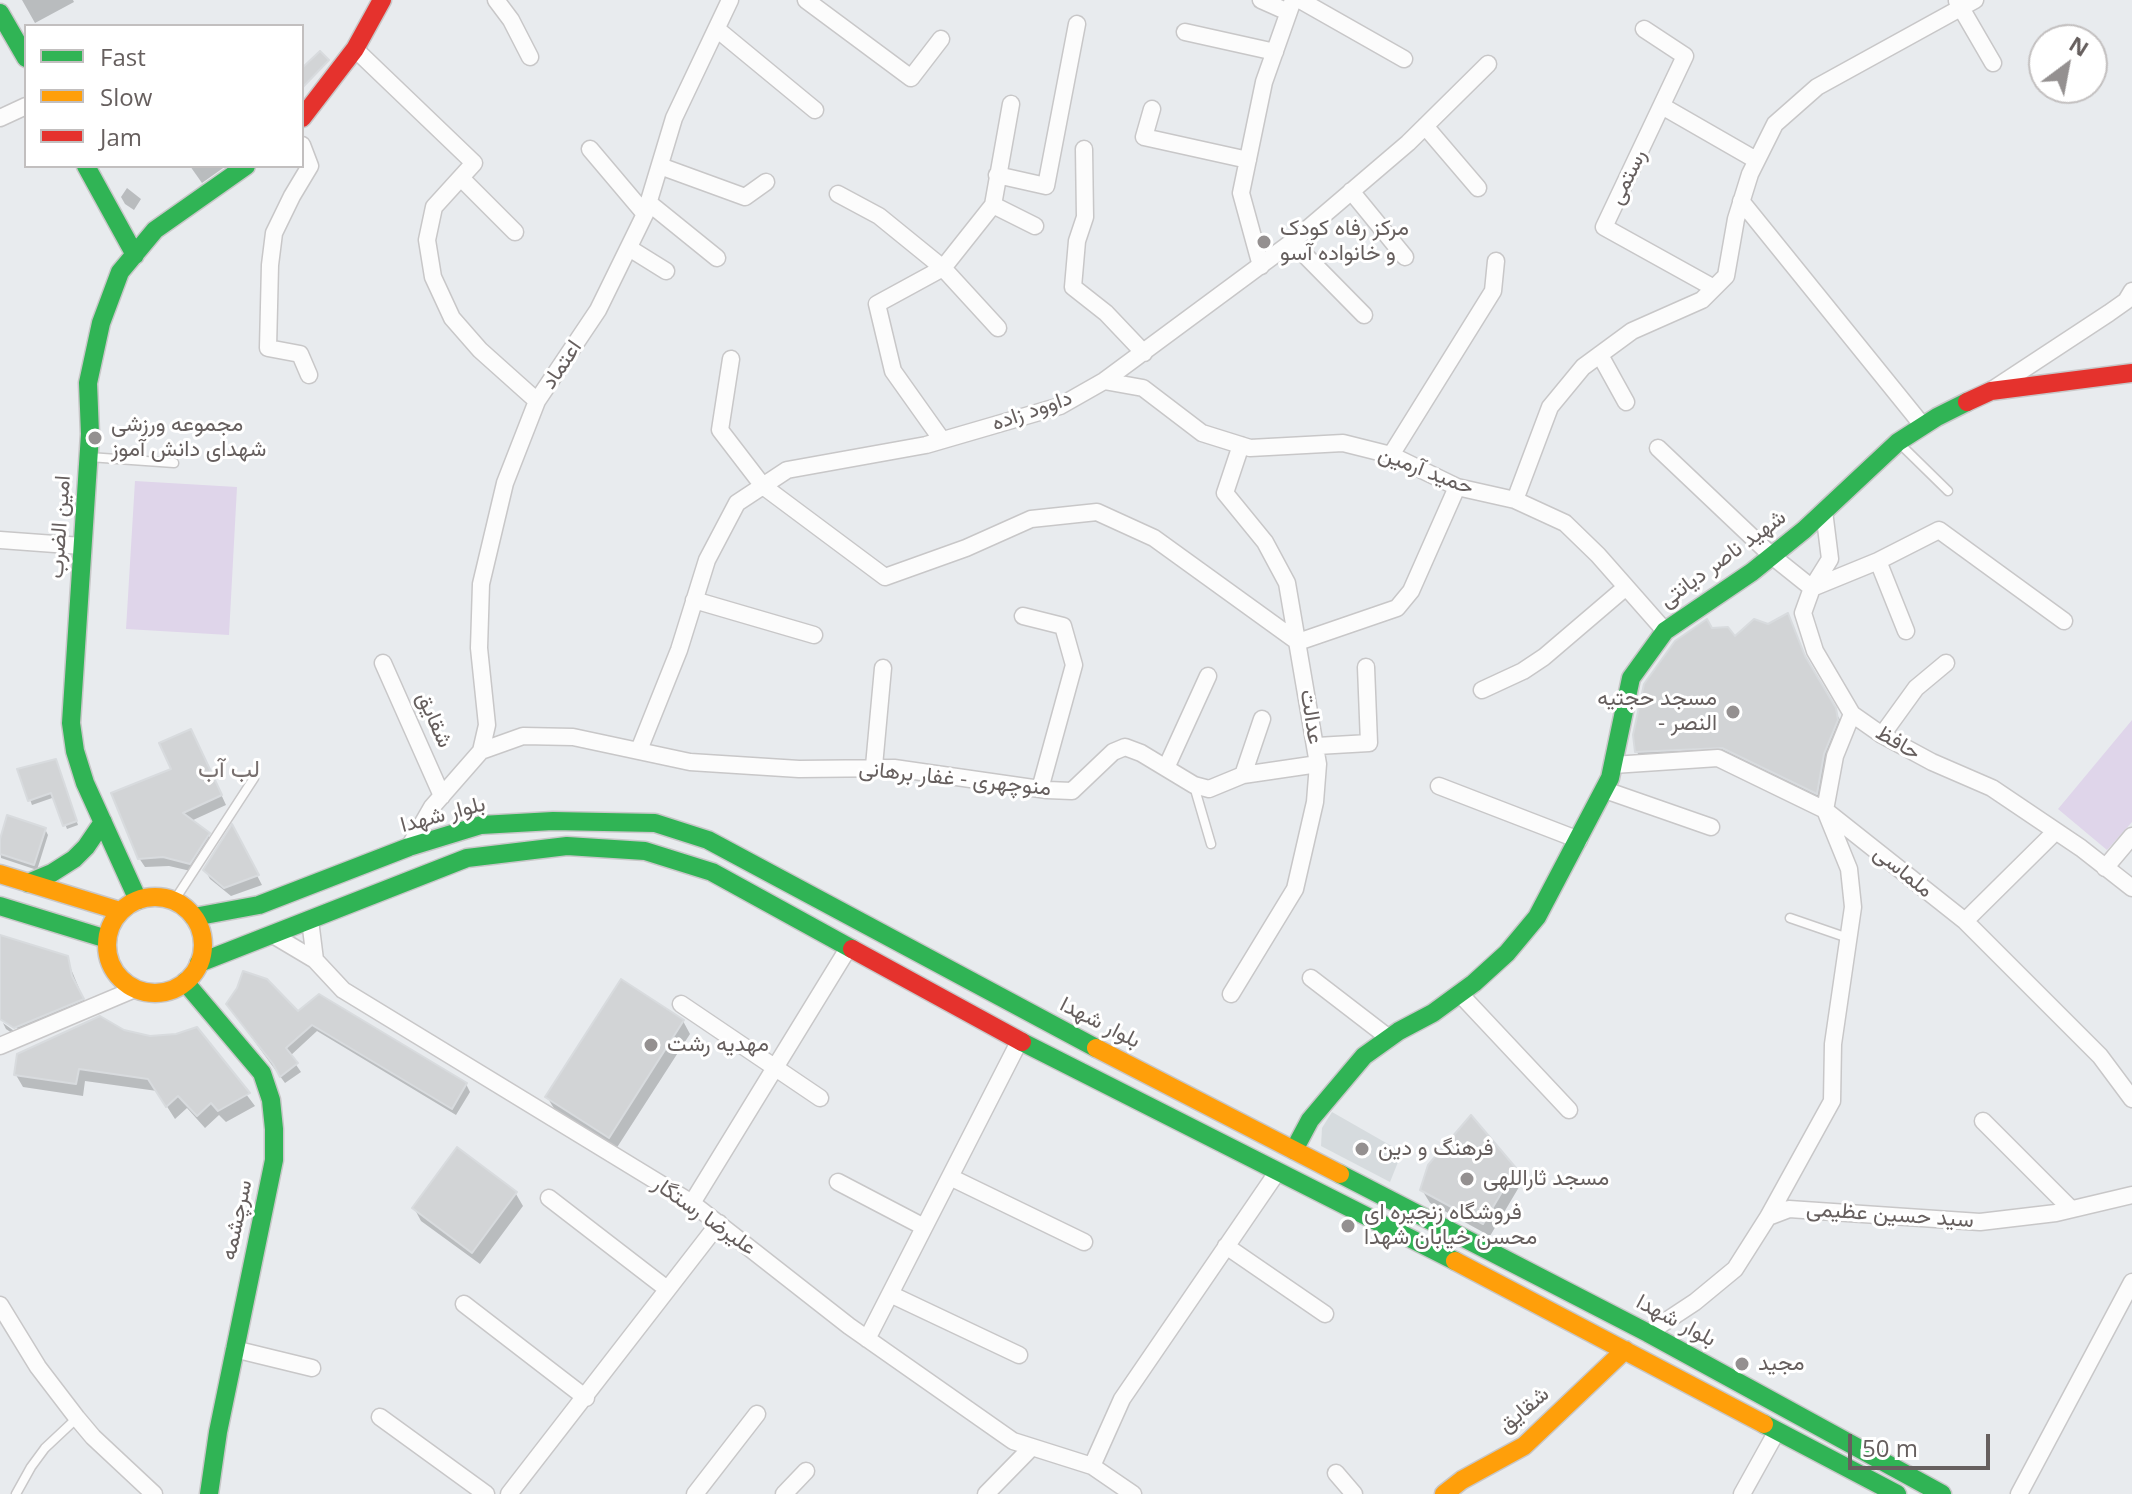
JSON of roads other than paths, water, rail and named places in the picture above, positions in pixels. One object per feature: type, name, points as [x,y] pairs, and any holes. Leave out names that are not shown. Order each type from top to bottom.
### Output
[{"type":"main road","points":[[304,115],[355,49],[382,0]]},
{"type":"main road","points":[[0,13],[24,55]]},
{"type":"main road","points":[[87,168],[135,255]]},
{"type":"main road","name":"امین الضرب","points":[[138,900],[85,783],[75,751],[71,723],[88,457],[88,383],[101,323],[120,272],[155,230],[243,168]]},
{"type":"main road","name":"شهید ناصر دیانتی","points":[[1294,1150],[1310,1120],[1364,1056],[1460,994],[1507,953],[1537,917],[1605,790],[1631,678],[1665,631],[1772,556],[1898,442],[1923,426],[1991,391],[2131,375]]},
{"type":"main road","name":"بلوار شهدا","points":[[194,917],[259,905],[409,847],[481,825],[553,821],[655,823],[708,840],[1007,1002],[1648,1333],[1942,1494]]},
{"type":"main road","points":[[28,883],[74,859],[103,822]]},
{"type":"main road","points":[[199,963],[467,858],[567,846],[645,851],[712,872],[1020,1040],[1625,1350],[1897,1494]]},
{"type":"main road","points":[[0,874],[120,911]]},
{"type":"main road","points":[[156,897],[174,901],[194,917],[201,932],[203,948],[199,963],[185,982],[165,992],[150,993],[135,989],[113,969],[107,955],[109,929],[120,911],[138,900],[156,897]]},
{"type":"main road","points":[[0,906],[107,939]]},
{"type":"main road","points":[[849,947],[861,923]]},
{"type":"main road","name":"سرچشمه","points":[[185,982],[262,1073],[271,1100],[274,1160],[234,1349],[209,1494]]},
{"type":"main road","name":"شقایق","points":[[1444,1494],[1462,1480],[1524,1446],[1625,1350],[1648,1333]]},
{"type":"street","points":[[496,0],[511,20],[530,57]]},
{"type":"street","name":"اعتماد","points":[[481,751],[487,725],[479,648],[481,584],[505,483],[537,401],[598,310],[629,248],[647,209],[674,118],[730,0]]},
{"type":"street","points":[[806,0],[911,78],[941,39]]},
{"type":"street","points":[[1261,0],[1294,4],[1404,59]]},
{"type":"street","points":[[1515,500],[1550,407],[1583,367],[1632,331],[1702,300],[1726,276],[1741,201],[1756,160],[1775,124],[1817,87],[1964,3],[1993,63]]},
{"type":"street","points":[[1261,266],[1241,193],[1264,82],[1294,4]]},
{"type":"street","points":[[997,175],[1046,186],[1077,24]]},
{"type":"street","name":"رستمی","points":[[1644,29],[1685,56],[1604,227],[1714,288]]},
{"type":"street","points":[[718,30],[815,110]]},
{"type":"street","points":[[1185,32],[1275,52]]},
{"type":"street","points":[[355,49],[474,163],[434,207],[427,240],[433,277],[452,318],[480,350],[537,401]]},
{"type":"street","name":"داوود زاده","points":[[639,750],[679,650],[707,560],[737,503],[787,470],[942,440],[1060,406],[1104,381],[1292,242],[1425,126],[1488,64]]},
{"type":"street","points":[[942,440],[893,371],[877,304],[943,268],[993,205],[1011,104]]},
{"type":"street","points":[[1662,106],[1756,160]]},
{"type":"street","points":[[0,118],[24,107]]},
{"type":"street","points":[[1152,109],[1144,137],[1248,160]]},
{"type":"street","points":[[1425,126],[1478,188]]},
{"type":"street","points":[[590,149],[647,209],[717,258]]},
{"type":"street","points":[[1084,149],[1085,217],[1077,241],[1073,287],[1106,313],[1144,353]]},
{"type":"street","points":[[304,150],[310,166],[274,233],[268,348],[300,354],[309,375]]},
{"type":"street","points":[[660,166],[745,197],[766,182]]},
{"type":"street","points":[[461,178],[515,232]]},
{"type":"street","points":[[1351,191],[1405,257]]},
{"type":"street","points":[[838,194],[879,216],[943,268],[998,328]]},
{"type":"street","points":[[1741,201],[1923,426]]},
{"type":"street","points":[[993,205],[1035,226]]},
{"type":"street","points":[[1292,242],[1364,315]]},
{"type":"street","points":[[629,248],[666,271]]},
{"type":"street","points":[[1391,455],[1493,291],[1496,261]]},
{"type":"street","points":[[1991,391],[2126,301],[2132,291]]},
{"type":"street","points":[[1600,355],[1626,402]]},
{"type":"street","points":[[731,359],[720,430],[763,486],[885,577],[966,548],[1031,519],[1097,512],[1154,538],[1298,642],[1397,608],[1411,591],[1457,487]]},
{"type":"street","name":"حمید آرمین","points":[[1104,381],[1143,388],[1202,433],[1250,448],[1343,443],[1391,455],[1457,487],[1515,500],[1565,523],[1598,555],[1665,631]]},
{"type":"street","name":"عدالت","points":[[1231,994],[1295,889],[1315,802],[1318,764],[1287,583],[1265,542],[1225,493],[1241,445]]},
{"type":"street","points":[[1658,448],[1772,556],[1812,588],[1878,561],[1939,530],[2064,621]]},
{"type":"street","name":"حافظ","points":[[1824,511],[1830,559],[1812,588],[1803,613],[1815,651],[1852,714],[1882,735],[1932,762],[1992,788],[2132,888]]},
{"type":"street","points":[[0,540],[82,546]]},
{"type":"street","points":[[1878,561],[1906,631]]},
{"type":"street","points":[[1482,690],[1523,671],[1544,657],[1626,587]]},
{"type":"street","points":[[694,600],[814,635]]},
{"type":"street","points":[[1023,616],[1063,626],[1074,665],[1040,789]]},
{"type":"street","name":"شقایق","points":[[383,663],[442,796]]},
{"type":"street","points":[[1882,735],[1916,688],[1946,663]]},
{"type":"street","points":[[1317,746],[1369,743],[1366,667]]},
{"type":"street","points":[[874,766],[883,668]]},
{"type":"street","points":[[1166,768],[1208,676]]},
{"type":"street","points":[[1648,1333],[1695,1302],[1735,1269],[1768,1217],[1832,1101],[1833,1044],[1853,907],[1849,869],[1825,810],[1835,756],[1852,714]]},
{"type":"street","points":[[1243,775],[1262,719]]},
{"type":"street","name":"منوچهری - غفار برهانی","points":[[481,751],[523,736],[573,737],[703,763],[799,769],[874,766],[1072,791],[1113,752],[1125,747],[1141,753],[1194,785]]},
{"type":"street","points":[[409,847],[432,807],[481,751]]},
{"type":"street","name":"ملماسی","points":[[1613,765],[1718,758],[1825,810],[1965,921],[2100,1056],[2132,1099]]},
{"type":"street","points":[[1194,785],[1209,789],[1243,775],[1318,764]]},
{"type":"street","points":[[1439,786],[1579,840]]},
{"type":"street","points":[[1605,790],[1711,827]]},
{"type":"street","points":[[1965,921],[2056,831]]},
{"type":"street","points":[[2105,868],[2132,836]]},
{"type":"street","points":[[310,920],[315,960]]},
{"type":"street","name":"علیرضا رستگار","points":[[273,935],[315,960],[343,990],[692,1203],[867,1339],[1013,1441],[1092,1466],[1133,1494]]},
{"type":"street","points":[[692,1203],[849,947]]},
{"type":"street","points":[[1311,978],[1389,1038]]},
{"type":"street","points":[[0,1046],[135,989]]},
{"type":"street","points":[[1460,994],[1569,1110]]},
{"type":"street","points":[[681,1004],[820,1098]]},
{"type":"street","points":[[867,1339],[1020,1040]]},
{"type":"street","points":[[1983,1121],[2071,1209]]},
{"type":"street","points":[[1092,1466],[1122,1399],[1278,1171]]},
{"type":"street","points":[[950,1177],[1084,1242]]},
{"type":"street","points":[[838,1182],[924,1227]]},
{"type":"street","name":"سید حسین عظیمی","points":[[1768,1217],[1789,1209],[1980,1222],[2071,1209],[2132,1195]]},
{"type":"street","points":[[549,1198],[667,1289]]},
{"type":"street","points":[[509,1494],[719,1223]]},
{"type":"street","points":[[1226,1246],[1325,1314]]},
{"type":"street","points":[[2019,1494],[2132,1282]]},
{"type":"street","points":[[890,1294],[1019,1355]]},
{"type":"street","points":[[464,1304],[586,1398]]},
{"type":"street","points":[[0,1305],[38,1367],[77,1418],[154,1494]]},
{"type":"street","points":[[234,1349],[312,1368]]},
{"type":"street","points":[[695,1494],[757,1414]]},
{"type":"street","points":[[380,1417],[486,1494]]},
{"type":"street","points":[[1742,1494],[1777,1431]]},
{"type":"street","points":[[986,1494],[1032,1447]]},
{"type":"street","points":[[784,1494],[806,1471]]},
{"type":"street","points":[[1336,1473],[1354,1494]]},
{"type":"lane","points":[[1898,442],[1948,491]]},
{"type":"lane","points":[[88,457],[174,463]]},
{"type":"lane","points":[[174,901],[254,778]]},
{"type":"lane","points":[[1194,785],[1211,844]]},
{"type":"lane","points":[[1790,918],[1848,938]]},
{"type":"lane","points":[[16,1494],[45,1448],[77,1418]]},
{"type":"place","name":"مرکز رفاه کودک و خانواده آسو","points":[[1264,242]]},
{"type":"place","name":"مجموعه ورزشی شهدای دانش آموز","points":[[95,438]]},
{"type":"place","name":"مسجد حجتیه - النصر","points":[[1733,712]]},
{"type":"place","name":"مهدیه رشت","points":[[651,1045]]},
{"type":"place","name":"فرهنگ و دین","points":[[1362,1149]]},
{"type":"place","name":"مسجد ثاراللهی","points":[[1467,1179]]},
{"type":"place","name":"فروشگاه زنجیره ای محسن خیابان شهدا","points":[[1348,1226]]},
{"type":"place","name":"مجید","points":[[1742,1364]]},
{"type":"district","name":"لب آب","points":[[229,770]]}]
